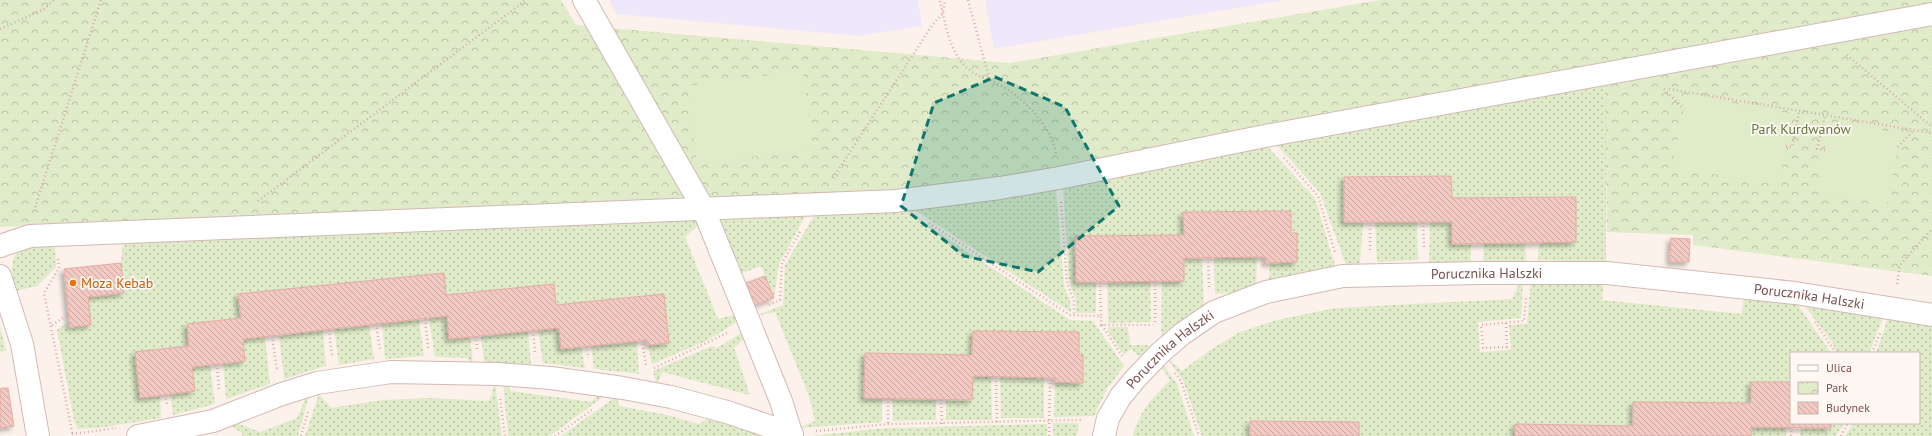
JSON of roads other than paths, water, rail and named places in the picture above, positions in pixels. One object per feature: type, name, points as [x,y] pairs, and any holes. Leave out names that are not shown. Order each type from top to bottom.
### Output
[{"type":"street","points":[[584,0],[703,208],[749,319],[781,401],[792,435]]},
{"type":"street","points":[[0,246],[30,236],[896,201],[1000,188],[1059,178],[1265,136],[1932,14]]},
{"type":"street","name":"Porucznika Halszki","points":[[1106,427],[1121,396],[1136,378],[1160,353],[1182,334],[1214,312],[1266,292],[1342,276],[1486,272],[1607,273],[1795,293],[1932,315]]},
{"type":"street","points":[[0,276],[22,344],[38,436]]},
{"type":"street","points":[[138,436],[213,421],[282,394],[317,383],[391,372],[543,377],[623,388],[671,397],[727,412],[792,435]]},
{"type":"place","name":"Moza Kebab","points":[[73,283]]},
{"type":"park label","name":"Park Kurdwanów","points":[[1801,129]]}]
